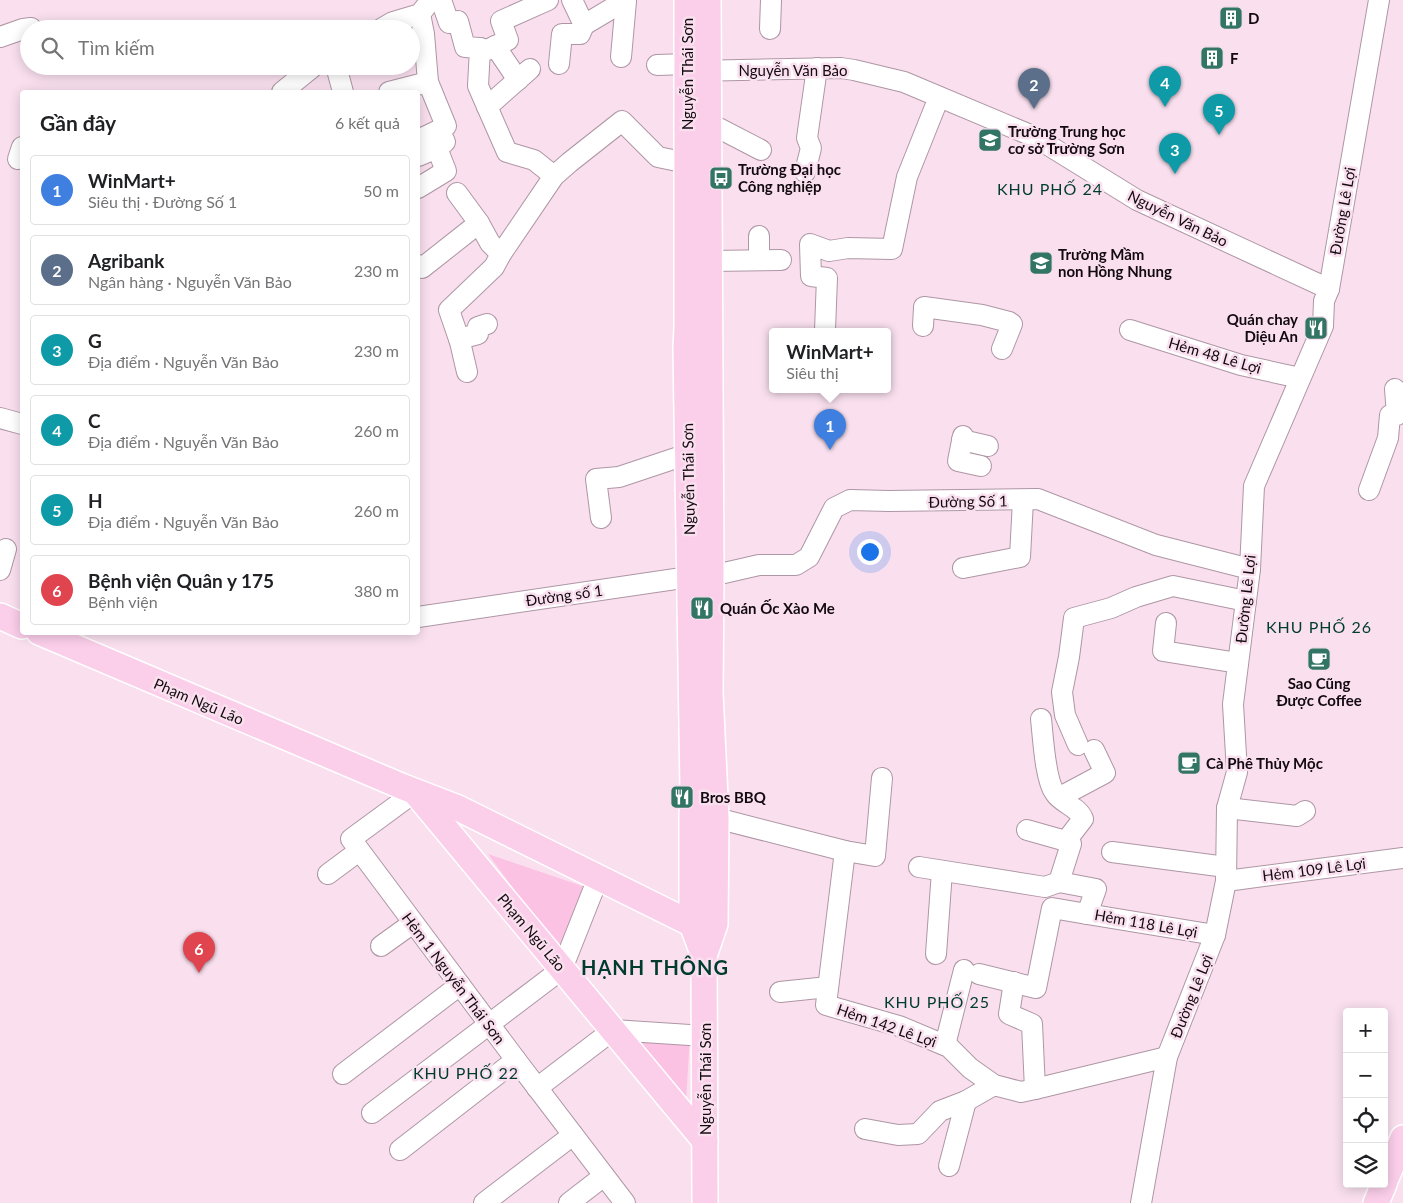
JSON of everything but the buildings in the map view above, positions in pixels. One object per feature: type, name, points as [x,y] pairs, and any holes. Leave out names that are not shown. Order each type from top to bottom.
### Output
[{"type":"main road","name":"Nguyễn Thái Sơn","points":[[687,0],[694,68],[709,122],[709,261],[692,816],[692,924],[704,956]]},
{"type":"main road","name":"Nguyễn Thái Sơn","points":[[705,1203],[704,956],[715,924],[716,818],[710,693],[688,454],[686,348],[687,163],[694,68],[708,0]]},
{"type":"main road","points":[[0,616],[20,625]]},
{"type":"main road","name":"Phạm Ngũ Lão","points":[[52,635],[416,792],[458,808],[692,924]]},
{"type":"main road","name":"Phạm Ngũ Lão","points":[[416,792],[705,1141]]},
{"type":"main road","points":[[1388,1174],[1403,1138]]},
{"type":"main road","points":[[1376,1203],[1382,1188]]},
{"type":"street","points":[[440,0],[449,23],[458,21],[465,47],[487,47],[508,40],[501,21],[548,0]]},
{"type":"street","points":[[572,0],[584,26]]},
{"type":"street","points":[[559,64],[562,34],[580,34],[584,26],[626,0]]},
{"type":"street","points":[[621,56],[626,0]]},
{"type":"street","points":[[770,29],[771,0]]},
{"type":"street","name":"Đường Lê Lợi","points":[[1141,1203],[1166,1057],[1215,935],[1226,874],[1227,808],[1237,772],[1233,704],[1250,569],[1254,486],[1323,326],[1324,301],[1329,289],[1379,0]]},
{"type":"street","points":[[397,20],[425,7],[424,34],[428,82],[446,126],[438,139],[420,154]]},
{"type":"street","points":[[0,37],[20,30]]},
{"type":"street","points":[[487,47],[524,74],[487,107]]},
{"type":"street","points":[[487,47],[478,86],[507,152],[534,160],[554,176]]},
{"type":"street","name":"Nguyễn Văn Bảo","points":[[657,65],[694,68],[841,68],[904,82],[1035,137],[1137,200],[1329,289]]},
{"type":"street","points":[[805,172],[811,148],[807,138],[816,68]]},
{"type":"street","points":[[284,90],[303,75]]},
{"type":"street","points":[[338,75],[342,90]]},
{"type":"street","points":[[397,90],[428,82]]},
{"type":"street","points":[[825,328],[827,278],[811,276],[810,244],[829,251],[848,248],[892,249],[907,177],[938,97]]},
{"type":"street","points":[[467,372],[459,338],[449,310],[494,266],[554,176],[622,120],[658,157],[687,163]]},
{"type":"street","points":[[709,122],[761,150]]},
{"type":"street","points":[[420,140],[438,139]]},
{"type":"street","points":[[420,187],[446,171],[438,139]]},
{"type":"street","points":[[457,193],[479,223],[490,243],[501,254]]},
{"type":"street","points":[[420,266],[422,268],[479,223]]},
{"type":"street","points":[[759,236],[759,260]]},
{"type":"street","points":[[709,261],[781,260]]},
{"type":"street","points":[[923,326],[924,307],[1009,322],[1012,324],[1002,349]]},
{"type":"street","points":[[459,338],[478,334],[478,328],[488,324]]},
{"type":"street","name":"Hẻm 48 Lê Lợi","points":[[1130,330],[1241,364],[1300,378]]},
{"type":"street","points":[[1369,490],[1388,438],[1390,415],[1397,415],[1395,389]]},
{"type":"street","points":[[0,418],[20,423]]},
{"type":"street","points":[[981,466],[958,461],[963,438],[988,446]]},
{"type":"street","points":[[601,518],[596,479],[619,477],[688,454]]},
{"type":"street","name":"Đường Số 1","points":[[700,576],[759,565],[796,565],[809,557],[834,508],[850,500],[1038,499],[1156,546],[1250,569]]},
{"type":"street","points":[[962,568],[1020,557],[1023,500]]},
{"type":"street","points":[[0,570],[6,549]]},
{"type":"street","name":"Đường số 1","points":[[420,617],[700,576]]},
{"type":"street","points":[[1060,797],[1105,772],[1065,715],[1062,692],[1070,656],[1074,618],[1111,608],[1136,597],[1173,586],[1246,602]]},
{"type":"street","points":[[1166,623],[1163,651],[1238,663]]},
{"type":"street","points":[[1041,719],[1048,776],[1055,793],[1081,814],[1083,820],[1066,841]]},
{"type":"street","points":[[716,818],[845,851],[875,856],[882,778]]},
{"type":"street","points":[[328,874],[359,851],[351,839],[416,792]]},
{"type":"street","points":[[1227,808],[1298,816],[1305,811]]},
{"type":"street","points":[[919,867],[1045,887],[1059,882],[1071,844],[1027,830]]},
{"type":"street","name":"Hẻm 1 Nguyễn Thái Sơn","points":[[359,851],[625,1203]]},
{"type":"street","points":[[780,992],[827,996],[845,851]]},
{"type":"street","name":"Hẻm 109 Lê Lợi","points":[[1112,852],[1226,874],[1403,858]]},
{"type":"street","points":[[936,954],[942,871]]},
{"type":"street","points":[[372,1113],[562,969],[598,878]]},
{"type":"street","name":"Hẻm 118 Lê Lợi","points":[[1059,882],[1096,889],[1087,914],[1215,935]]},
{"type":"street","points":[[944,1045],[972,972],[1036,988],[1052,908],[1087,914]]},
{"type":"street","points":[[381,946],[413,923]]},
{"type":"street","points":[[1014,982],[1009,1014],[1032,1024],[1035,1089]]},
{"type":"street","points":[[343,1074],[460,985]]},
{"type":"street","name":"Hẻm 142 Lê Lợi","points":[[827,996],[949,1047],[970,1068],[994,1085]]},
{"type":"street","points":[[537,1088],[613,1030],[704,1036]]},
{"type":"street","points":[[865,1130],[898,1135],[918,1134],[940,1111],[966,1101],[994,1085],[1021,1092],[1166,1057]]},
{"type":"street","points":[[400,1150],[516,1060]]},
{"type":"street","points":[[949,1166],[966,1101]]},
{"type":"street","points":[[484,1203],[573,1135]]},
{"type":"street","points":[[569,1203],[604,1176]]},
{"type":"shaded area","points":[[488,854],[591,889],[563,956]]},
{"type":"shaded area","points":[[631,1036],[690,1036],[686,1102]]},
{"type":"place","name":"D","points":[[1231,18]]},
{"type":"place","name":"F","points":[[1212,58]]},
{"type":"place","name":"C","points":[[1165,107]]},
{"type":"place","name":"Agribank","points":[[1034,109]]},
{"type":"place","name":"H","points":[[1219,135]]},
{"type":"place","name":"Trường Trung học cơ sở Trường Sơn","points":[[990,140]]},
{"type":"place","name":"G","points":[[1175,174]]},
{"type":"place","name":"Trường Đại học Công nghiệp","points":[[721,178]]},
{"type":"place","name":"Trường Mầm non Hồng Nhung","points":[[1041,263]]},
{"type":"place","name":"Quán chay Diệu An","points":[[1316,328]]},
{"type":"place","name":"WinMart+","points":[[830,450]]},
{"type":"place","name":"Quán Ốc Xào Me","points":[[702,608]]},
{"type":"place","name":"Sao Cũng Được Coffee","points":[[1319,659]]},
{"type":"place","name":"Cà Phê Thủy Mộc","points":[[1189,763]]},
{"type":"place","name":"Bros BBQ","points":[[682,797]]},
{"type":"place","name":"Bệnh viện Quân y 175","points":[[199,973]]},
{"type":"district","name":"KHU PHỐ 24","points":[[1050,188]]},
{"type":"district","name":"KHU PHỐ 26","points":[[1319,626]]},
{"type":"district","name":"HẠNH THÔNG","points":[[655,967]]},
{"type":"district","name":"KHU PHỐ 25","points":[[937,1001]]},
{"type":"district","name":"KHU PHỐ 22","points":[[466,1072]]}]
